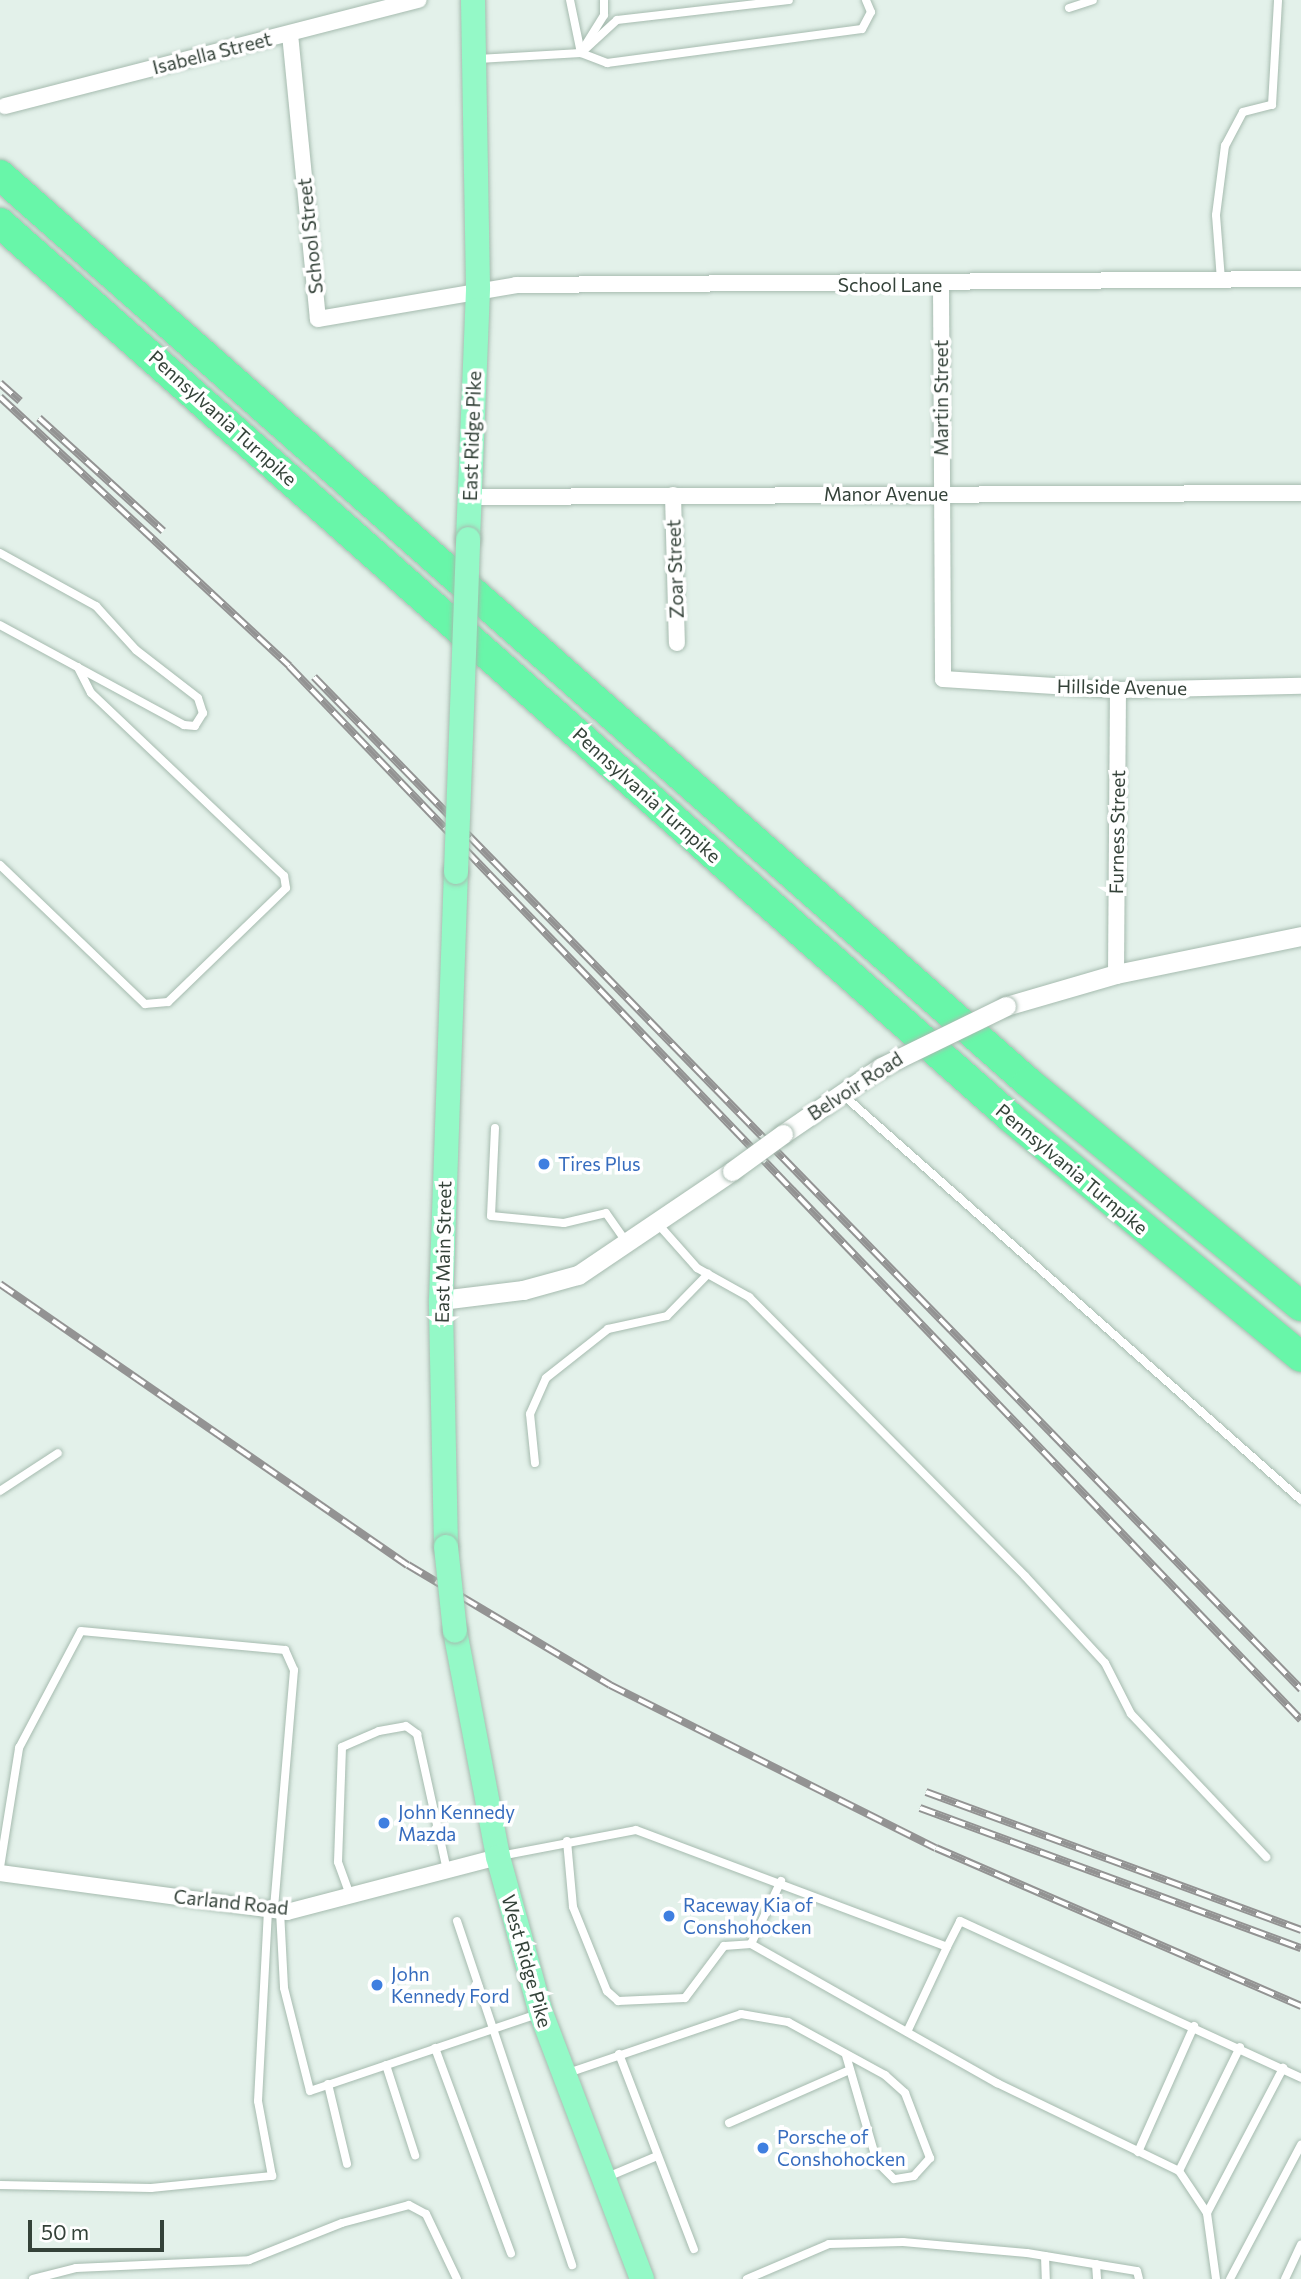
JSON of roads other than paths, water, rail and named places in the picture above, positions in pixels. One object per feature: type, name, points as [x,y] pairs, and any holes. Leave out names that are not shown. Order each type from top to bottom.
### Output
[{"type":"highway","name":"Pennsylvania Turnpike","points":[[0,175],[1017,1073],[1301,1306]]},
{"type":"highway","name":"Pennsylvania Turnpike","points":[[0,223],[1010,1117],[1301,1357]]},
{"type":"main road","name":"East Ridge Pike","points":[[456,872],[478,287],[478,59],[473,0]]},
{"type":"main road","name":"East Main Street","points":[[455,1631],[446,1547],[441,1300],[456,872]]},
{"type":"main road","name":"West Ridge Pike","points":[[455,1631],[498,1857],[541,2013],[562,2076],[642,2279]]},
{"type":"street","name":"Isabella Street","points":[[5,106],[419,0]]},
{"type":"street","name":"School Street","points":[[290,34],[318,319],[478,287]]},
{"type":"street","name":"School Lane","points":[[478,287],[941,285],[1301,279]]},
{"type":"street","name":"Martin Street","points":[[941,285],[943,680]]},
{"type":"street","name":"Manor Avenue","points":[[470,497],[1301,493]]},
{"type":"street","name":"Zoar Street","points":[[673,495],[677,643]]},
{"type":"street","name":"Hillside Avenue","points":[[943,680],[1118,690],[1301,686]]},
{"type":"street","name":"Furness Street","points":[[1116,974],[1118,690]]},
{"type":"street","name":"Belvoir Road","points":[[441,1300],[554,1283],[628,1245],[881,1067],[1006,1006],[1116,974],[1301,936]]},
{"type":"street","name":"Carland Road","points":[[0,1873],[274,1910],[350,1895],[498,1857]]},
{"type":"lane","points":[[570,0],[581,53]]},
{"type":"lane","points":[[581,53],[604,15],[604,0]]},
{"type":"lane","points":[[581,53],[617,20],[789,0]]},
{"type":"lane","points":[[478,59],[581,53],[607,63],[862,29],[871,12],[866,0]]},
{"type":"lane","points":[[1069,8],[1093,0]]},
{"type":"lane","points":[[1221,281],[1216,215],[1225,146],[1243,112],[1272,106],[1278,0]]},
{"type":"lane","points":[[0,553],[96,606],[136,650],[198,698],[203,713],[195,726],[184,725],[0,625]]},
{"type":"lane","points":[[0,865],[145,1004],[167,1002],[286,888],[284,876],[91,693],[78,667]]},
{"type":"lane","points":[[841,1093],[1301,1500]]},
{"type":"lane","points":[[495,1128],[491,1216],[564,1223],[606,1213],[628,1245]]},
{"type":"lane","points":[[658,1224],[708,1274],[749,1297],[1026,1576],[1105,1663],[1131,1714],[1266,1857]]},
{"type":"lane","points":[[535,1463],[530,1414],[546,1378],[608,1329],[667,1316],[708,1274]]},
{"type":"lane","points":[[0,1491],[58,1453]]},
{"type":"lane","points":[[0,1867],[19,1748],[81,1631],[285,1650],[294,1670],[258,2101],[272,2176],[151,2188],[0,2185]]},
{"type":"lane","points":[[350,1895],[338,1862],[342,1747],[406,1726],[417,1734],[447,1871]]},
{"type":"lane","points":[[498,1857],[567,1841],[636,1830],[781,1881],[947,1947]]},
{"type":"lane","points":[[567,1841],[573,1907],[607,1992],[618,2001],[685,1998],[724,1946],[751,1944],[906,2032],[1179,2171],[1207,2213],[1216,2279]]},
{"type":"lane","points":[[751,1944],[781,1881]]},
{"type":"lane","points":[[274,1910],[284,1988],[310,2091],[541,2013]]},
{"type":"lane","points":[[457,1921],[490,2029],[572,2265]]},
{"type":"lane","points":[[906,2032],[960,1921],[1240,2046],[1301,2078]]},
{"type":"lane","points":[[562,2076],[619,2054],[741,2014],[788,2022],[846,2055],[905,2093],[930,2158],[914,2176],[894,2179],[877,2162],[846,2055]]},
{"type":"lane","points":[[1138,2152],[1194,2026]]},
{"type":"lane","points":[[1179,2171],[1240,2046]]},
{"type":"lane","points":[[435,2048],[511,2253]]},
{"type":"lane","points":[[619,2054],[694,2249]]},
{"type":"lane","points":[[386,2065],[415,2155]]},
{"type":"lane","points":[[1207,2213],[1283,2068]]},
{"type":"lane","points":[[729,2123],[850,2070]]},
{"type":"lane","points":[[328,2084],[347,2164]]},
{"type":"lane","points":[[1230,2279],[1301,2145]]},
{"type":"lane","points":[[603,2179],[657,2156]]},
{"type":"lane","points":[[33,2279],[76,2268],[249,2260],[342,2223],[410,2205],[426,2214],[457,2279]]},
{"type":"lane","points":[[747,2279],[829,2244],[903,2242],[1045,2256],[1137,2271],[1139,2279]]},
{"type":"lane","points":[[1285,2279],[1301,2245]]},
{"type":"lane","points":[[1045,2256],[1046,2279]]},
{"type":"lane","points":[[1096,2264],[1097,2279]]},
{"type":"railway","points":[[0,383],[20,401]]},
{"type":"railway","points":[[0,397],[289,666],[1301,1720]]},
{"type":"railway","points":[[39,418],[163,531]]},
{"type":"railway","points":[[314,677],[1301,1689]]},
{"type":"railway","points":[[0,1284],[408,1565],[610,1685],[936,1848],[1301,2006]]},
{"type":"railway","points":[[926,1792],[1301,1930]]},
{"type":"railway","points":[[920,1808],[1301,1948]]},
{"type":"place","name":"Tires Plus","points":[[544,1164]]},
{"type":"place","name":"John Kennedy Mazda","points":[[384,1823]]},
{"type":"place","name":"Raceway Kia of Conshohocken","points":[[669,1916]]},
{"type":"place","name":"John Kennedy Ford","points":[[377,1985]]},
{"type":"place","name":"Porsche of Conshohocken","points":[[763,2148]]}]
